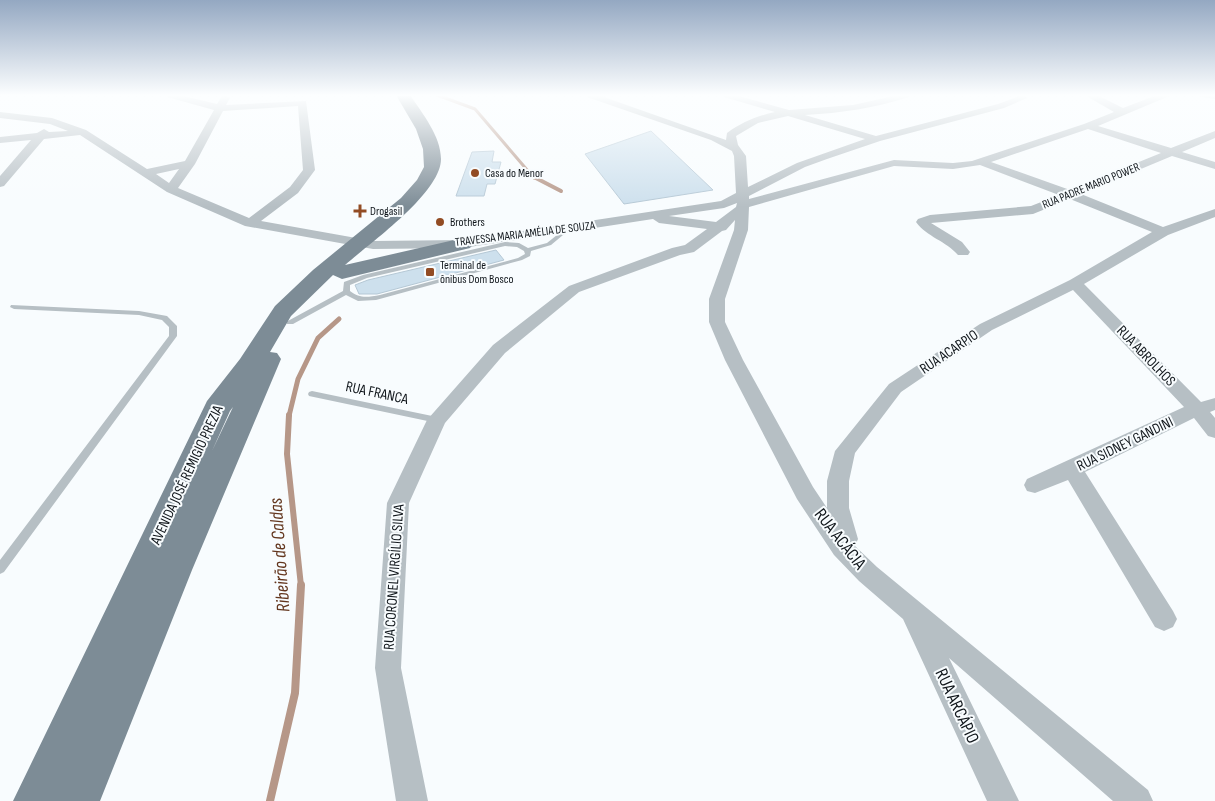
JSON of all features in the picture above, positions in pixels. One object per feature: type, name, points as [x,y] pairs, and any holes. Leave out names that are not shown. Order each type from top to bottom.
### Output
[{"type":"main road","name":"AVENIDA JOSÉ REMIGIO PREZIA","points":[[36,801],[217,408],[250,364],[282,312],[318,278],[366,244],[410,198],[430,172],[433,164],[432,155],[424,132]]},
{"type":"main road","points":[[366,244],[421,197],[440,172],[441,162],[434,132]]},
{"type":"main road","name":"AVENIDA JOSÉ REMIGIO PREZIA","points":[[77,801],[174,570],[262,371],[280,335],[290,322],[344,282],[366,244]]},
{"type":"main road","points":[[344,282],[462,244]]},
{"type":"street","points":[[0,182],[5,170],[44,132]]},
{"type":"street","points":[[0,140],[78,132]]},
{"type":"street","name":"TRAVESSA MARIA AMÉLIA DE SOUZA","points":[[83,132],[171,189],[250,223],[366,244],[462,244],[646,216],[692,214],[722,226]]},
{"type":"street","points":[[171,189],[190,164],[206,132]]},
{"type":"street","points":[[250,223],[294,190],[309,170],[306,132]]},
{"type":"street","points":[[695,132],[733,146]]},
{"type":"street","points":[[733,132],[731,134],[733,146],[740,156],[742,203]]},
{"type":"street","points":[[853,132],[876,139]]},
{"type":"street","points":[[742,203],[801,165],[901,132]]},
{"type":"street","points":[[692,214],[728,203],[742,203],[894,163],[953,166],[981,162],[1069,132]]},
{"type":"street","points":[[1107,132],[1170,154],[1215,166]]},
{"type":"street","name":"RUA PADRE MARIO POWER","points":[[963,252],[957,245],[923,222],[930,219],[1033,210],[1215,134]]},
{"type":"street","points":[[981,162],[1072,195],[1163,232]]},
{"type":"street","points":[[144,173],[190,164]]},
{"type":"street","name":"RUA CORONEL VIRGÍLIO SILVA","points":[[412,801],[388,668],[398,503],[437,420],[499,349],[574,289],[677,251],[689,249],[722,226],[742,203]]},
{"type":"street","name":"RUA ACÁCIA","points":[[742,203],[741,230],[717,299],[718,322],[734,360],[805,493],[842,548],[868,574],[1137,801]]},
{"type":"street","points":[[692,214],[717,215],[722,226]]},
{"type":"street","points":[[677,251],[692,214]]},
{"type":"street","name":"RUA ACARPIO","points":[[842,548],[846,544],[846,539],[838,508],[838,481],[845,451],[895,388],[986,327],[1075,283],[1163,232],[1213,215]]},
{"type":"street","name":"RUA ABROLHOS","points":[[1075,283],[1206,407],[1215,431]]},
{"type":"street","name":"RUA SIDNEY GANDINI","points":[[1035,485],[1206,407]]},
{"type":"street","points":[[1072,469],[1164,618]]},
{"type":"street","name":"RUA ARCÁPIO","points":[[912,611],[1003,801]]},
{"type":"lane","points":[[344,282],[347,284],[355,279],[493,246],[519,245],[527,250],[550,244],[567,229]]},
{"type":"lane","points":[[344,282],[352,298],[364,300],[520,259],[528,255],[527,250]]},
{"type":"lane","points":[[0,569],[173,336],[174,326],[164,318],[139,313],[14,307]]},
{"type":"lane","name":"RUA FRANCA","points":[[312,394],[437,420]]},
{"type":"building","points":[[647,132],[652,132],[713,190],[624,204],[585,154]]},
{"type":"building","name":"Casa do Menor","points":[[494,151],[492,162],[501,162],[495,184],[487,184],[484,196],[456,196],[472,152]]},
{"type":"building","name":"Terminal de ônibus Dom Bosco","points":[[496,250],[504,260],[377,294],[359,294],[355,285],[368,280]]},
{"type":"waterway","name":"Ribeirão de Caldas","points":[[495,132],[533,176]]},
{"type":"waterway","name":"Ribeirão de Caldas","points":[[533,176],[561,191]]},
{"type":"waterway","name":"Ribeirão de Caldas","points":[[289,416],[298,379],[318,338],[339,319]]},
{"type":"waterway","name":"Ribeirão de Caldas","points":[[289,415],[287,454],[301,586]]},
{"type":"waterway","name":"Ribeirão de Caldas","points":[[270,801],[295,693],[301,586]]},
{"type":"place","name":"Casa do Menor","points":[[475,173]]},
{"type":"place","name":"Drogasil","points":[[360,211]]},
{"type":"place","name":"Brothers","points":[[440,222]]},
{"type":"place","name":"Terminal de ônibus Dom Bosco","points":[[430,272]]}]
